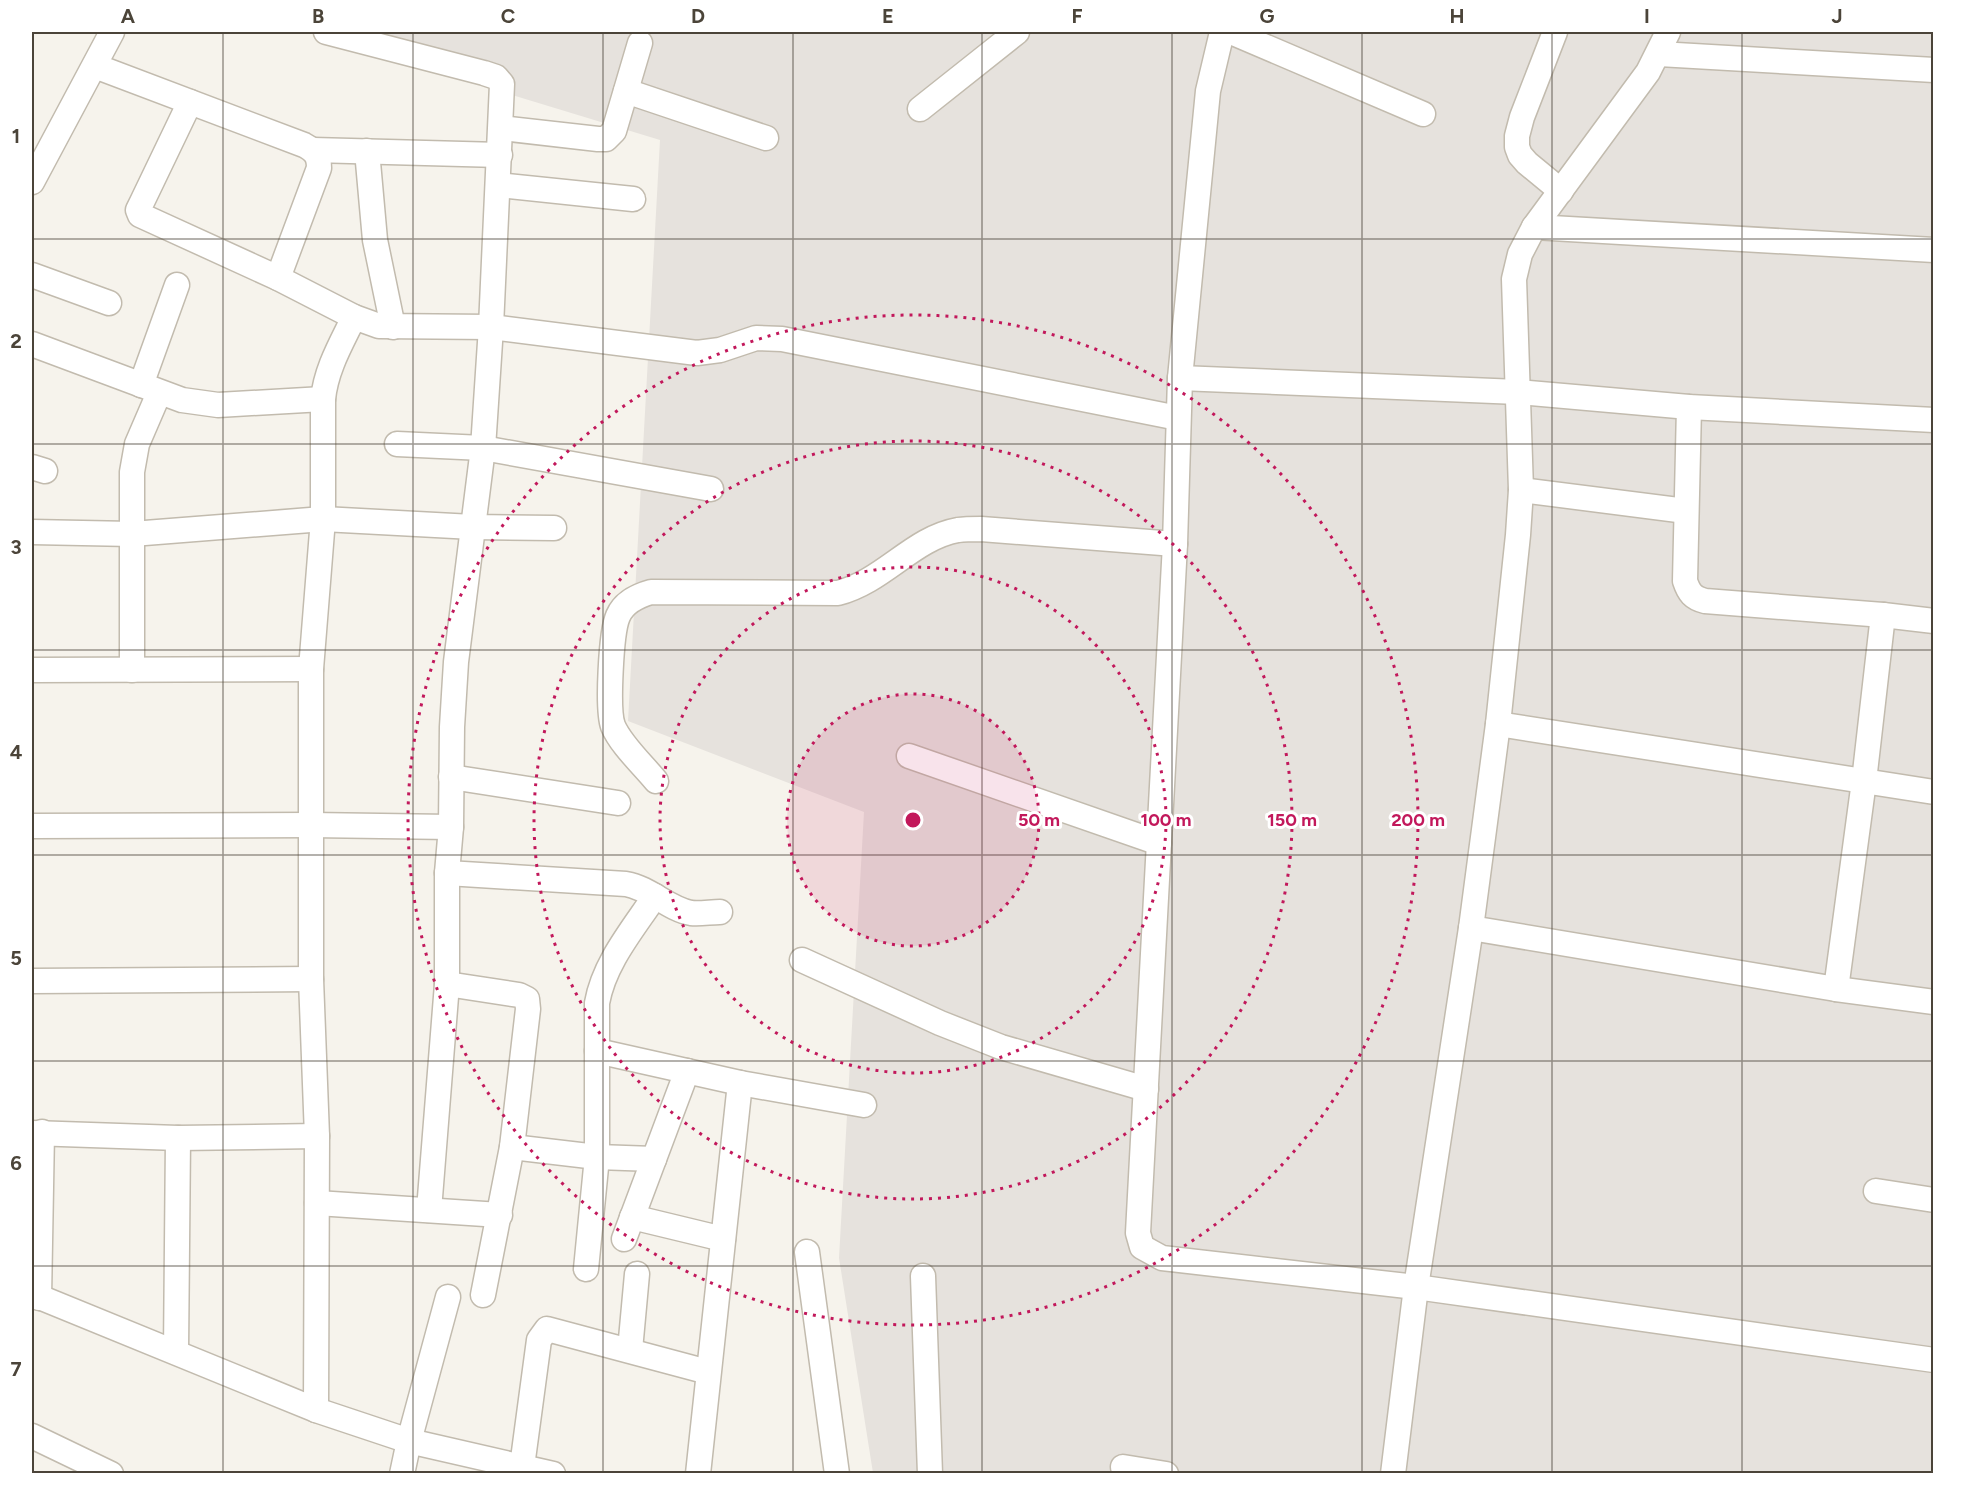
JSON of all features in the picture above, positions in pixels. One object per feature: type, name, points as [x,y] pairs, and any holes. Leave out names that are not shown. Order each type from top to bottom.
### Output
[{"type":"street","points":[[32,182],[112,32]]},
{"type":"street","points":[[327,32],[496,77],[502,84],[483,448],[456,662],[451,827],[447,873],[447,984],[429,1210]]},
{"type":"street","points":[[920,109],[1017,32]]},
{"type":"street","points":[[1222,32],[1208,91],[1180,378],[1175,544],[1138,1233],[1142,1247],[1162,1258],[1416,1287],[1934,1360]]},
{"type":"street","points":[[1231,32],[1423,114]]},
{"type":"street","points":[[1555,32],[1522,117],[1517,136],[1517,147],[1527,163],[1561,191]]},
{"type":"street","points":[[1393,1473],[1416,1287],[1471,928],[1498,724],[1518,536],[1521,490],[1514,279],[1520,254],[1534,227],[1648,72],[1668,32]]},
{"type":"street","points":[[501,128],[606,139],[614,131],[639,43]]},
{"type":"street","points":[[1659,54],[1934,70]]},
{"type":"street","points":[[95,66],[313,150],[319,157],[319,168],[278,278]]},
{"type":"street","points":[[626,91],[766,138]]},
{"type":"street","points":[[190,102],[138,210],[140,215],[373,324],[393,327],[491,327],[697,353],[720,350],[756,338],[782,339],[1178,418]]},
{"type":"street","points":[[313,150],[500,155]]},
{"type":"street","points":[[367,151],[375,240],[393,327]]},
{"type":"street","points":[[498,185],[633,199]]},
{"type":"street","points":[[1534,227],[1934,250]]},
{"type":"street","points":[[32,275],[109,303]]},
{"type":"street","points":[[132,670],[133,457],[177,285]]},
{"type":"street","points":[[316,1410],[317,1136],[310,979],[311,669],[323,519],[324,382],[354,316]]},
{"type":"street","points":[[32,344],[182,400],[218,405],[323,399]]},
{"type":"street","points":[[1180,378],[1518,392],[1689,407],[1934,420]]},
{"type":"street","points":[[1689,407],[1685,581],[1688,591],[1695,598],[1705,601],[1934,621]]},
{"type":"street","points":[[398,444],[483,448],[711,489]]},
{"type":"street","points":[[1521,490],[1686,511]]},
{"type":"street","points":[[32,532],[132,534],[323,519],[473,527],[554,528]]},
{"type":"street","points":[[657,781],[615,729],[610,719],[609,706],[618,615],[639,595],[651,592],[838,592],[850,590],[871,580],[908,553],[933,539],[957,530],[981,529],[1175,544]]},
{"type":"street","points":[[1836,989],[1864,781],[1883,615]]},
{"type":"street","points":[[32,670],[311,669]]},
{"type":"street","points":[[1498,724],[1934,792]]},
{"type":"street","points":[[909,756],[1159,843]]},
{"type":"street","points":[[451,777],[618,803]]},
{"type":"street","points":[[32,826],[451,827]]},
{"type":"street","points":[[447,873],[635,885],[691,913],[720,912]]},
{"type":"street","points":[[586,1269],[597,1156],[597,1003],[605,975],[655,896]]},
{"type":"street","points":[[1471,928],[1836,989],[1934,1002]]},
{"type":"street","points":[[802,960],[940,1023],[990,1043],[1146,1089]]},
{"type":"street","points":[[32,981],[310,979]]},
{"type":"street","points":[[447,984],[519,995],[526,999],[528,1009],[512,1147],[483,1295]]},
{"type":"street","points":[[597,1050],[740,1083],[864,1105]]},
{"type":"street","points":[[687,1071],[628,1228],[723,1239]]},
{"type":"street","points":[[698,1473],[740,1083]]},
{"type":"street","points":[[317,1136],[178,1138],[37,1133],[35,1296],[316,1410],[409,1441],[522,1470],[553,1473]]},
{"type":"street","points":[[176,1352],[178,1138]]},
{"type":"street","points":[[512,1147],[597,1156],[654,1159]]},
{"type":"street","points":[[1876,1191],[1934,1200]]},
{"type":"street","points":[[317,1203],[500,1215]]},
{"type":"street","points":[[807,1252],[837,1473]]},
{"type":"street","points":[[630,1350],[637,1274]]},
{"type":"street","points":[[923,1276],[930,1473]]},
{"type":"street","points":[[402,1473],[448,1297]]},
{"type":"street","points":[[522,1470],[539,1340],[548,1329],[708,1372]]},
{"type":"street","points":[[32,1436],[111,1473]]},
{"type":"street","points":[[1123,1467],[1166,1473]]},
{"type":"shaded area","points":[[306,32],[1933,32],[1933,1473],[873,1473],[839,1258],[864,812],[628,721],[660,140]]}]
